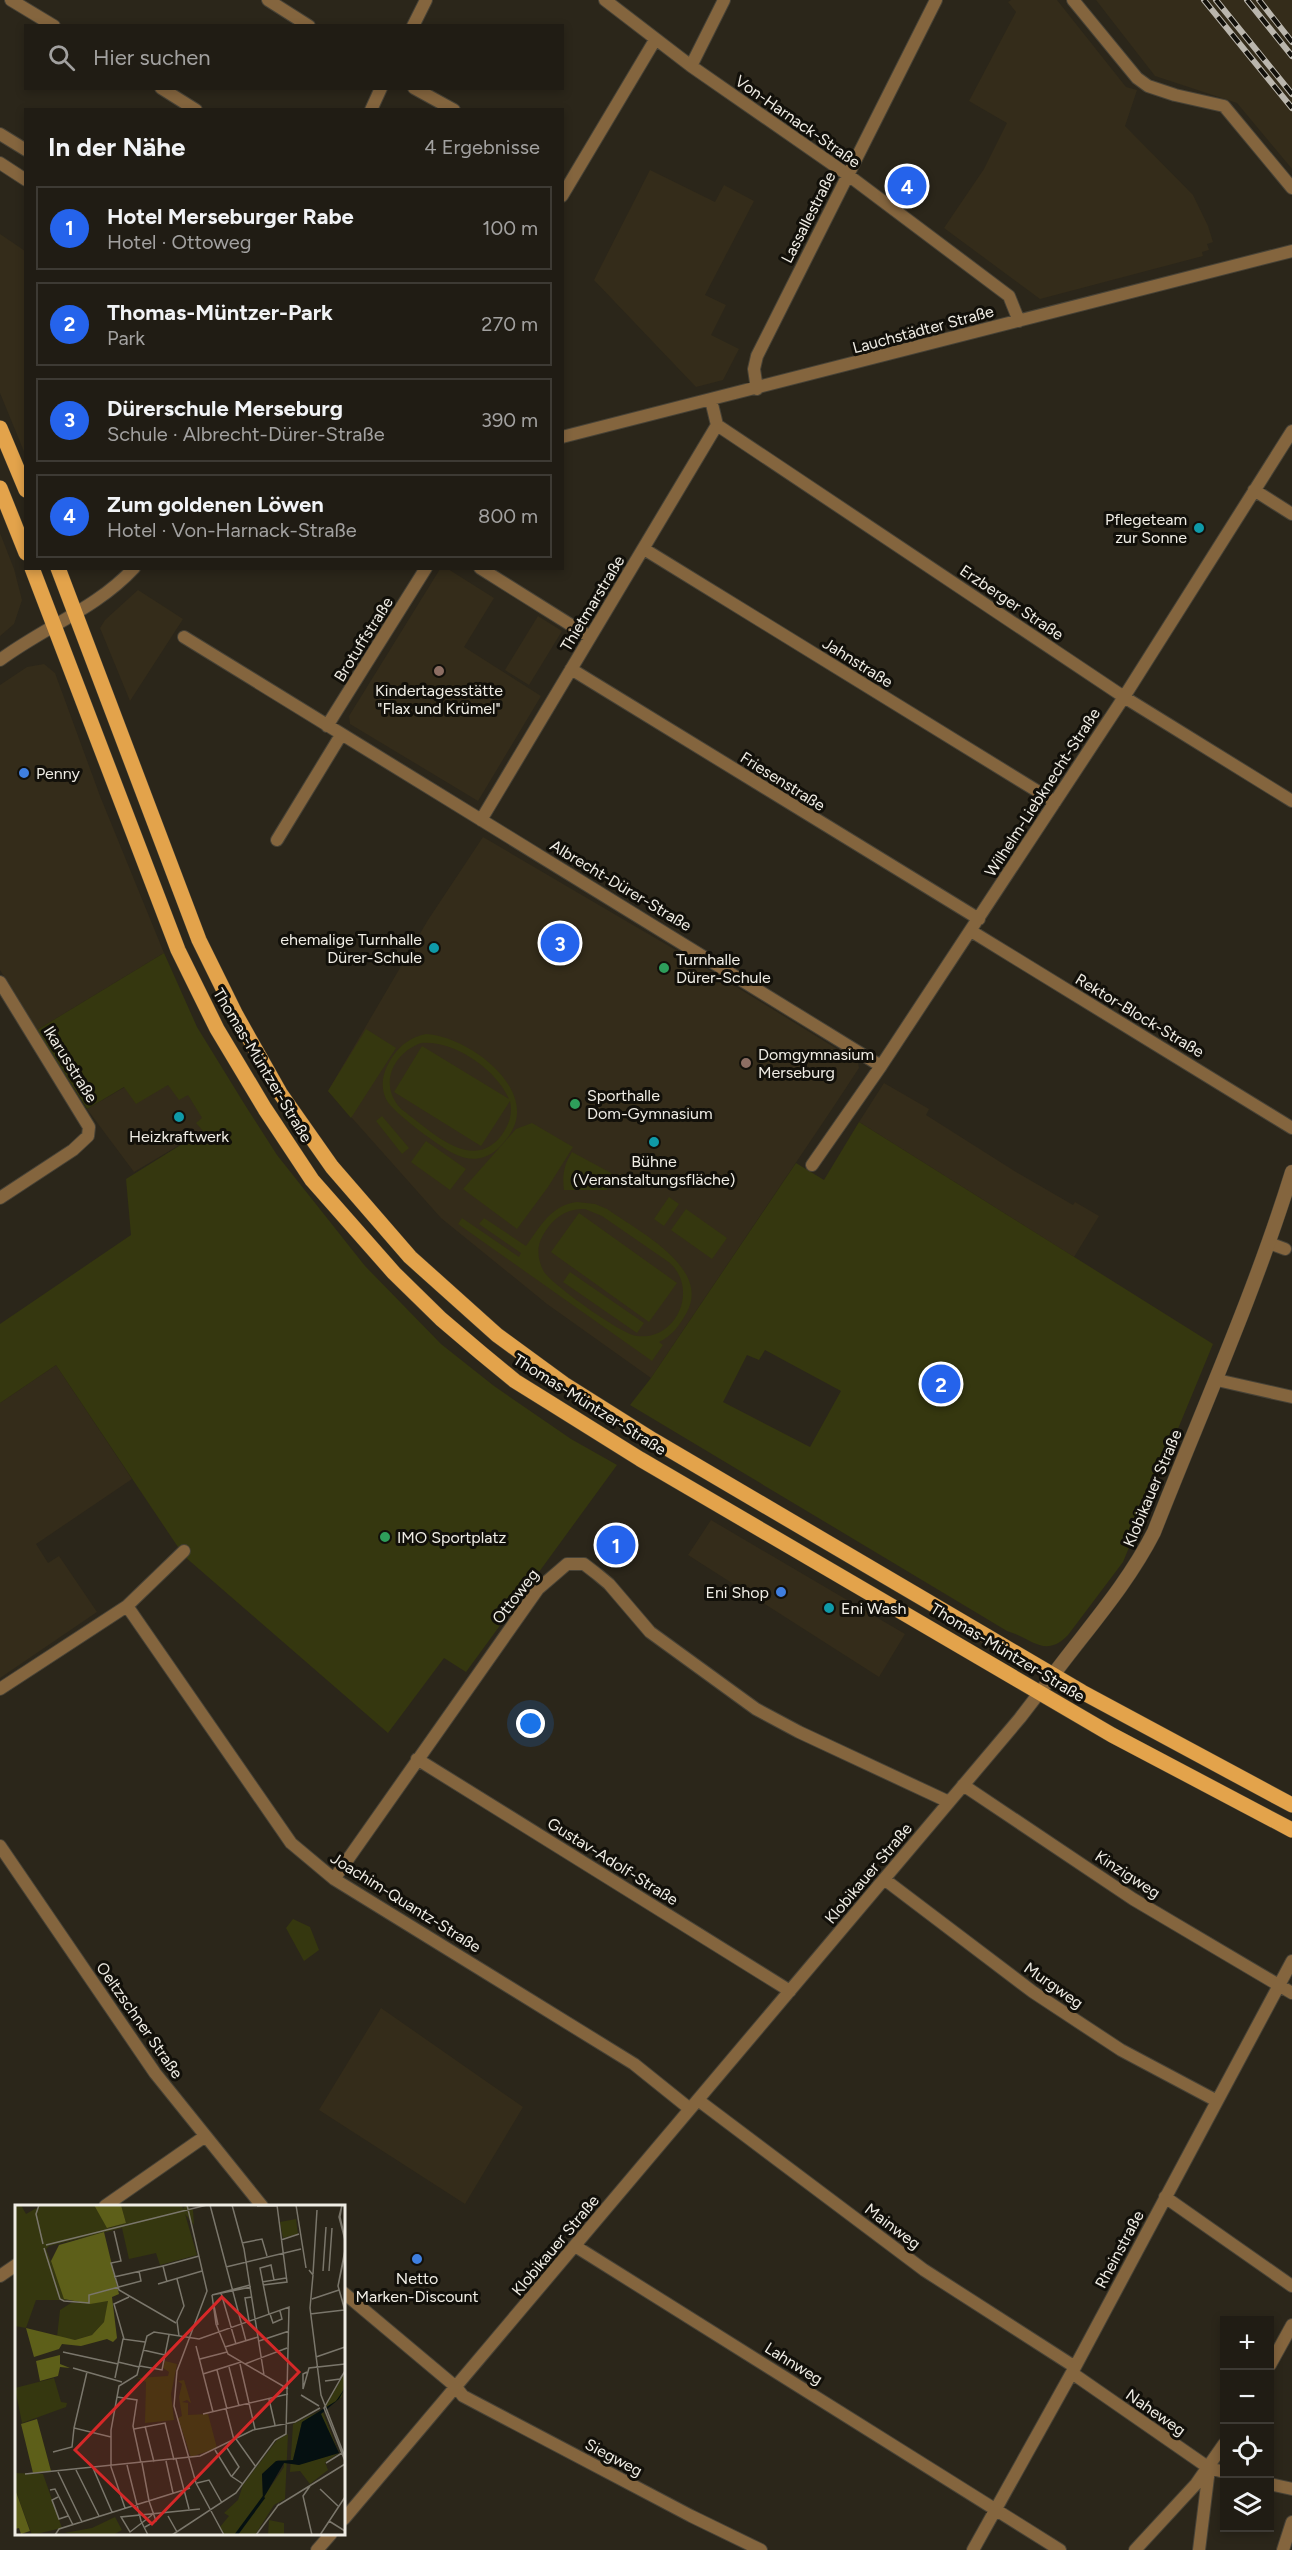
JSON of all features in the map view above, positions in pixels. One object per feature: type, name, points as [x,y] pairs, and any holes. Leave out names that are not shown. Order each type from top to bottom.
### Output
[{"type":"main road","points":[[0,428],[24,485]]},
{"type":"main road","points":[[0,488],[24,548]]},
{"type":"main road","name":"Thomas-Müntzer-Straße","points":[[33,570],[178,950],[217,1029],[265,1109],[312,1180],[393,1273],[441,1319],[515,1381],[640,1459],[918,1619],[1039,1693],[1185,1775],[1292,1830]]},
{"type":"main road","name":"Thomas-Müntzer-Straße","points":[[59,570],[199,940],[236,1015],[280,1093],[303,1128],[332,1167],[410,1257],[497,1335],[564,1384],[653,1440],[1053,1675],[1292,1805]]},
{"type":"street","points":[[11,0],[51,24]]},
{"type":"street","points":[[268,0],[306,24]]},
{"type":"street","points":[[414,24],[426,0]]},
{"type":"street","name":"Von-Harnack-Straße","points":[[605,0],[655,40],[848,175],[1010,296],[1019,321]]},
{"type":"street","points":[[691,66],[724,0]]},
{"type":"street","name":"Lassallestraße","points":[[757,389],[754,369],[757,356],[936,0]]},
{"type":"street","points":[[1072,0],[1137,78],[1148,86],[1175,95],[1224,106],[1292,188]]},
{"type":"street","points":[[564,192],[655,40]]},
{"type":"street","points":[[164,90],[193,108]]},
{"type":"street","points":[[372,108],[380,90]]},
{"type":"street","points":[[418,90],[450,108]]},
{"type":"street","points":[[0,134],[24,149]]},
{"type":"street","points":[[0,163],[24,179]]},
{"type":"street","points":[[564,169],[574,174]]},
{"type":"street","name":"Lauchstädter Straße","points":[[564,437],[1292,251]]},
{"type":"street","points":[[711,400],[717,424]]},
{"type":"street","name":"Thietmarstraße","points":[[481,820],[717,424]]},
{"type":"street","name":"Erzberger Straße","points":[[717,424],[1124,697],[1292,801]]},
{"type":"street","name":"Wilhelm-Liebknecht-Straße","points":[[812,1166],[979,919],[1124,697],[1292,431]]},
{"type":"street","points":[[1254,490],[1292,514]]},
{"type":"street","name":"Jahnstraße","points":[[644,549],[1055,802]]},
{"type":"street","points":[[0,660],[116,587],[132,570]]},
{"type":"street","name":"Brotuffstraße","points":[[327,726],[425,570]]},
{"type":"street","points":[[483,570],[590,637]]},
{"type":"street","name":"Albrecht-Dürer-Straße","points":[[184,637],[881,1066]]},
{"type":"street","name":"Friesenstraße","points":[[571,669],[979,919]]},
{"type":"street","points":[[277,840],[341,735]]},
{"type":"street","name":"Rektor-Block-Straße","points":[[970,931],[1292,1128]]},
{"type":"street","name":"Ikarusstraße","points":[[0,982],[88,1127],[88,1136],[73,1150],[0,1198]]},
{"type":"street","name":"Klobikauer Straße","points":[[345,2518],[949,1802],[1119,1592],[1154,1532],[1217,1380],[1269,1243],[1292,1172]]},
{"type":"street","points":[[1269,1243],[1285,1249]]},
{"type":"street","points":[[1217,1380],[1292,1397]]},
{"type":"street","points":[[0,1689],[127,1606],[184,1551]]},
{"type":"street","name":"Ottoweg","points":[[334,1879],[538,1589],[567,1564],[584,1564],[609,1584],[632,1614],[650,1632],[756,1709],[799,1732],[949,1802]]},
{"type":"street","name":"Joachim-Quantz-Straße","points":[[127,1606],[291,1843],[334,1879],[634,2064],[694,2105]]},
{"type":"street","name":"Gustav-Adolf-Straße","points":[[417,1759],[790,1991]]},
{"type":"street","name":"Kinzigweg","points":[[963,1785],[1133,1899],[1292,1993]]},
{"type":"street","name":"Oeltzschner Straße","points":[[0,1846],[155,2073],[204,2137],[261,2205]]},
{"type":"street","name":"Murgweg","points":[[884,1879],[1033,1992],[1121,2050],[1217,2101]]},
{"type":"street","name":"Rheinstraße","points":[[973,2550],[1073,2370],[1292,1961]]},
{"type":"street","name":"Mainweg","points":[[694,2105],[924,2270],[1073,2370]]},
{"type":"street","points":[[106,2205],[204,2137]]},
{"type":"street","points":[[1165,2197],[1292,2286]]},
{"type":"street","name":"Lahnweg","points":[[575,2246],[1060,2550]]},
{"type":"street","points":[[0,2276],[15,2266]]},
{"type":"street","points":[[345,2294],[456,2387]]},
{"type":"street","points":[[1274,2356],[1292,2325]]},
{"type":"street","name":"Naheweg","points":[[1073,2370],[1209,2468],[1220,2471]]},
{"type":"street","name":"Siegweg","points":[[456,2387],[463,2396],[474,2402],[691,2516],[761,2550]]},
{"type":"street","points":[[1135,2550],[1209,2468],[1220,2450]]},
{"type":"street","points":[[1199,2550],[1209,2468]]},
{"type":"street","points":[[1274,2485],[1292,2489]]},
{"type":"street","points":[[1284,2550],[1292,2522]]},
{"type":"street","points":[[317,2550],[330,2535]]},
{"type":"shaded area","points":[[1011,0],[1057,0],[1126,87],[1137,90],[1125,126],[1193,195],[1213,242],[1207,244],[1209,250],[1202,252],[1203,256],[1040,299],[944,228],[984,169],[1007,123],[969,101],[1016,12],[1008,2]]},
{"type":"shaded area","points":[[1096,0],[1292,0],[1292,169],[1237,103],[1155,76]]},
{"type":"shaded area","points":[[650,170],[715,202],[724,185],[754,201],[705,295],[726,305],[711,335],[739,349],[723,380],[696,387],[594,280]]},
{"type":"shaded area","points":[[0,234],[24,250],[24,452],[0,393]]},
{"type":"shaded area","points":[[0,533],[14,569],[22,600],[14,624],[0,636]]},
{"type":"shaded area","name":"Kindertagesstätte \"Flax und Krümel\"","points":[[439,570],[450,570],[494,598],[464,647],[541,696],[478,801],[350,724],[349,716]]},
{"type":"shaded area","points":[[138,590],[183,619],[130,701],[100,628],[105,620]]},
{"type":"shaded area","points":[[538,616],[562,631],[529,685],[505,670]]},
{"type":"shaded area","points":[[44,664],[55,673],[100,796],[164,953],[37,1030],[0,970],[0,685],[27,667]]},
{"type":"shaded area","points":[[483,837],[696,962],[858,1062],[859,1068],[651,1378],[547,1304],[441,1218],[328,1091],[428,920]]},
{"type":"shaded area","points":[[164,953],[197,1027],[277,1155],[365,1266],[441,1344],[494,1386],[571,1439],[617,1465],[466,1672],[444,1658],[388,1733],[184,1556],[56,1365],[0,1403],[0,1324],[131,1235],[126,1179],[203,1131],[196,1123],[202,1118],[188,1095],[179,1100],[168,1085],[136,1104],[124,1087],[87,1109],[37,1030]]},
{"type":"shaded area","points":[[366,1029],[396,1048],[351,1118],[328,1091]]},
{"type":"shaded area","points":[[421,1035],[443,1037],[461,1044],[480,1055],[509,1085],[516,1102],[516,1119],[508,1137],[491,1154],[470,1159],[450,1151],[407,1121],[386,1099],[383,1082],[390,1061],[403,1045]],"holes":[[[421,1043],[434,1043],[460,1051],[484,1067],[503,1088],[509,1099],[422,1046],[394,1092],[481,1146],[510,1101],[511,1115],[508,1124],[501,1136],[489,1147],[477,1151],[450,1144],[401,1109],[394,1100],[390,1090],[390,1080],[396,1062],[411,1048]]]},
{"type":"shaded area","points":[[884,1083],[929,1109],[926,1115],[1016,1172],[1073,1205],[1075,1202],[1099,1216],[1074,1257],[859,1122]]},
{"type":"shaded area","points":[[168,1085],[188,1094],[203,1118],[203,1131],[134,1172],[87,1109],[125,1087]]},
{"type":"shaded area","points":[[382,1116],[409,1148],[402,1154],[376,1121]]},
{"type":"shaded area","points":[[859,1122],[1213,1344],[1123,1562],[1068,1635],[1060,1642],[1045,1646],[1038,1645],[1007,1631],[630,1405],[651,1378],[796,1163],[824,1180]],"holes":[[[765,1350],[841,1391],[810,1447],[723,1402],[747,1355],[759,1360]]]},
{"type":"shaded area","points":[[532,1123],[573,1147],[548,1187],[517,1229],[463,1189],[516,1129]]},
{"type":"shaded area","points":[[426,1141],[466,1169],[450,1190],[411,1162]]},
{"type":"shaded area","points":[[572,1152],[611,1173],[607,1190],[564,1190],[564,1170]]},
{"type":"shaded area","points":[[669,1197],[679,1204],[664,1226],[654,1219]]},
{"type":"shaded area","points":[[577,1202],[595,1204],[607,1209],[667,1252],[680,1265],[689,1280],[692,1296],[687,1312],[675,1330],[659,1342],[663,1345],[652,1361],[458,1224],[462,1218],[519,1257],[521,1253],[479,1224],[484,1218],[526,1246],[553,1212]],"holes":[[[578,1209],[585,1209],[602,1216],[670,1263],[679,1274],[683,1286],[683,1299],[679,1312],[663,1330],[651,1335],[637,1336],[629,1333],[588,1308],[544,1272],[538,1250],[542,1237],[554,1220]]]},
{"type":"shaded area","points":[[686,1209],[727,1238],[712,1259],[671,1230]]},
{"type":"shaded area","points":[[579,1213],[677,1283],[649,1322],[551,1252]]},
{"type":"shaded area","points":[[570,1272],[644,1323],[637,1333],[563,1282]]},
{"type":"shaded area","points":[[56,1365],[132,1479],[36,1544],[48,1563],[59,1556],[97,1612],[0,1678],[0,1403]]},
{"type":"shaded area","points":[[711,1520],[905,1634],[879,1677],[688,1555]]},
{"type":"shaded area","points":[[293,1919],[310,1927],[319,1950],[304,1961],[286,1928]]},
{"type":"shaded area","points":[[381,2008],[523,2107],[465,2204],[319,2110]]},
{"type":"railway","points":[[1204,0],[1292,108]]},
{"type":"railway","points":[[1216,0],[1292,94]]},
{"type":"railway","points":[[1247,0],[1292,56]]},
{"type":"railway","points":[[1259,0],[1292,42]]},
{"type":"place","name":"Zum goldenen Löwen","points":[[907,186]]},
{"type":"place","name":"Pflegeteam zur Sonne","points":[[1199,528]]},
{"type":"place","name":"Kindertagesstätte \"Flax und Krümel\"","points":[[439,671]]},
{"type":"place","name":"Penny","points":[[24,773]]},
{"type":"place","name":"Dürerschule Merseburg","points":[[560,943]]},
{"type":"place","name":"ehemalige Turnhalle Dürer-Schule","points":[[434,948]]},
{"type":"place","name":"Turnhalle Dürer-Schule","points":[[664,968]]},
{"type":"place","name":"Domgymnasium Merseburg","points":[[746,1063]]},
{"type":"place","name":"Sporthalle Dom-Gymnasium","points":[[575,1104]]},
{"type":"place","name":"Heizkraftwerk","points":[[179,1117]]},
{"type":"place","name":"Bühne (Veranstaltungsfläche)","points":[[654,1142]]},
{"type":"place","name":"Thomas-Müntzer-Park","points":[[941,1384]]},
{"type":"place","name":"IMO Sportplatz","points":[[385,1537]]},
{"type":"place","name":"Hotel Merseburger Rabe","points":[[616,1545]]},
{"type":"place","name":"Eni Shop","points":[[781,1592]]},
{"type":"place","name":"Eni Wash","points":[[829,1608]]},
{"type":"place","name":"Netto Marken-Discount","points":[[417,2259]]}]
